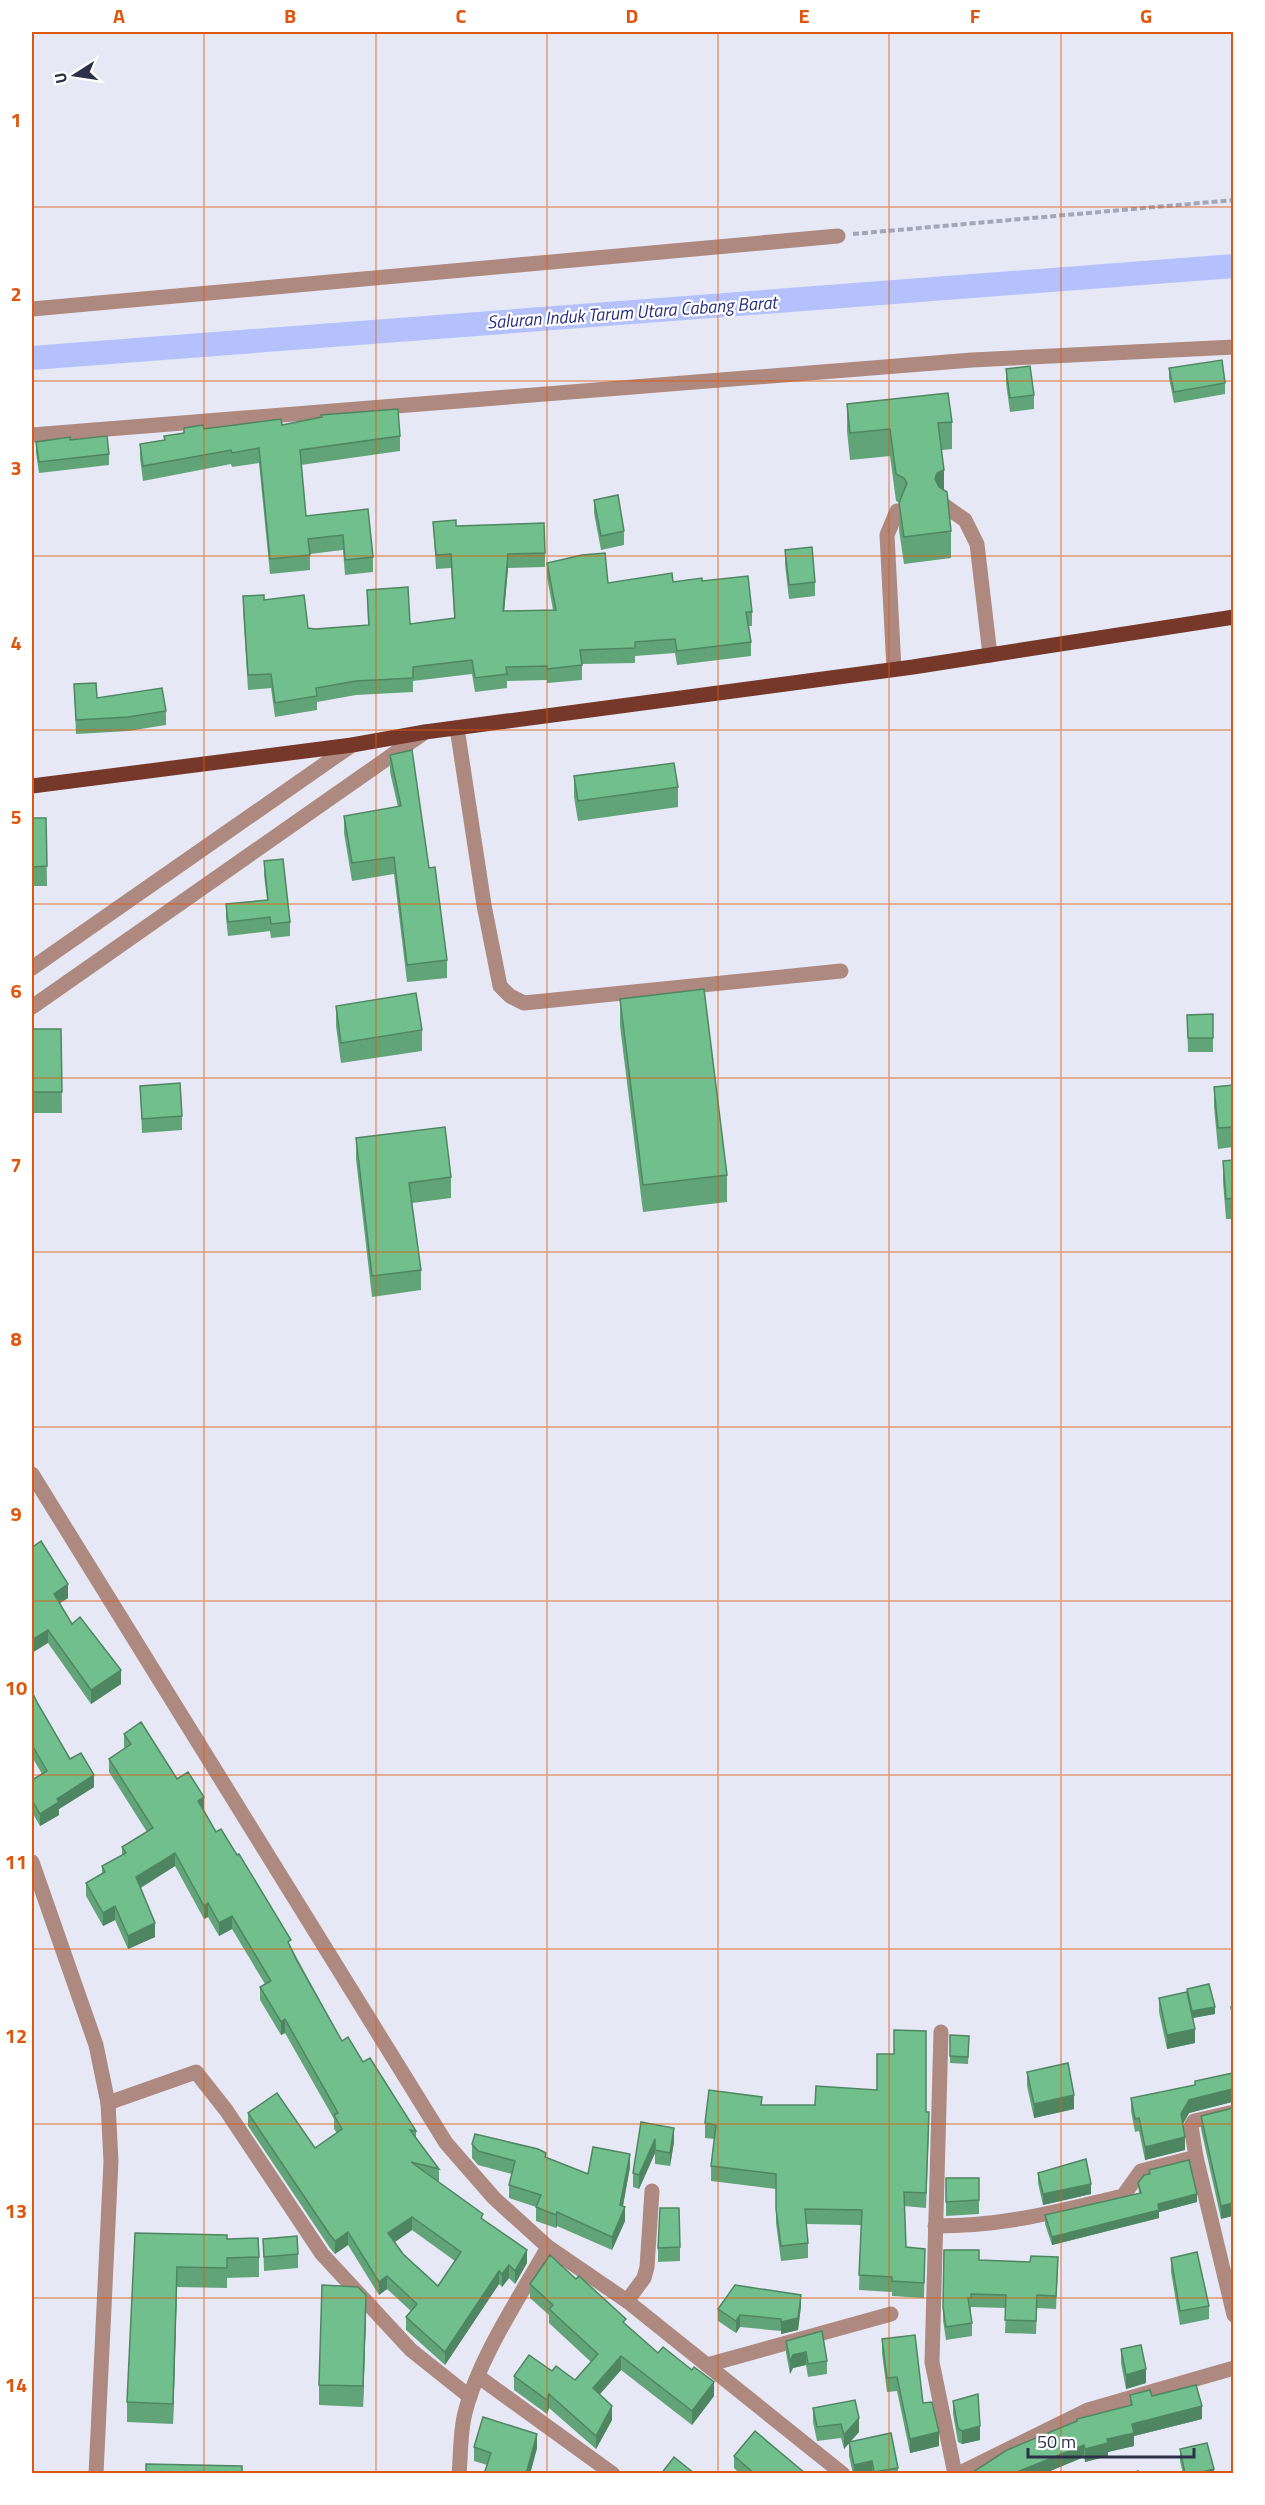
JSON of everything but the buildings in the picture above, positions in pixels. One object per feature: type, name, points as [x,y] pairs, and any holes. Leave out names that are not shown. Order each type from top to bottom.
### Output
[{"type":"main road","points":[[32,786],[352,745],[425,732],[894,669],[1233,617]]},
{"type":"street","points":[[32,309],[838,236]]},
{"type":"street","points":[[32,435],[972,360],[1233,347]]},
{"type":"street","points":[[945,506],[965,520],[977,544],[990,655]]},
{"type":"street","points":[[894,669],[887,535],[897,511]]},
{"type":"street","points":[[458,728],[486,916],[500,986],[510,996],[524,1003],[841,971]]},
{"type":"street","points":[[32,1007],[425,732]]},
{"type":"street","points":[[32,968],[352,745]]},
{"type":"street","points":[[32,1474],[446,2143],[494,2198],[548,2247],[627,2301],[843,2474]]},
{"type":"street","points":[[32,1862],[96,2045],[108,2103],[111,2161],[96,2474]]},
{"type":"street","points":[[941,2032],[932,2362],[956,2474],[1088,2410],[1233,2368]]},
{"type":"street","points":[[108,2103],[196,2072],[226,2110],[322,2254],[411,2350],[470,2397]]},
{"type":"street","points":[[1233,2112],[1192,2122],[1191,2126],[1196,2157],[1233,2315]]},
{"type":"street","points":[[935,2226],[988,2225],[1021,2221],[1123,2196],[1141,2171],[1196,2157]]},
{"type":"street","points":[[627,2301],[644,2278],[647,2267],[652,2191]]},
{"type":"street","points":[[459,2474],[464,2414],[470,2397],[548,2247]]},
{"type":"street","points":[[707,2366],[891,2314]]},
{"type":"street","points":[[479,2377],[614,2474]]},
{"type":"path","points":[[838,236],[1233,200]]},
{"type":"waterway","name":"Saluran Induk Tarum Utara Cabang Barat","points":[[32,358],[1234,266]]}]
